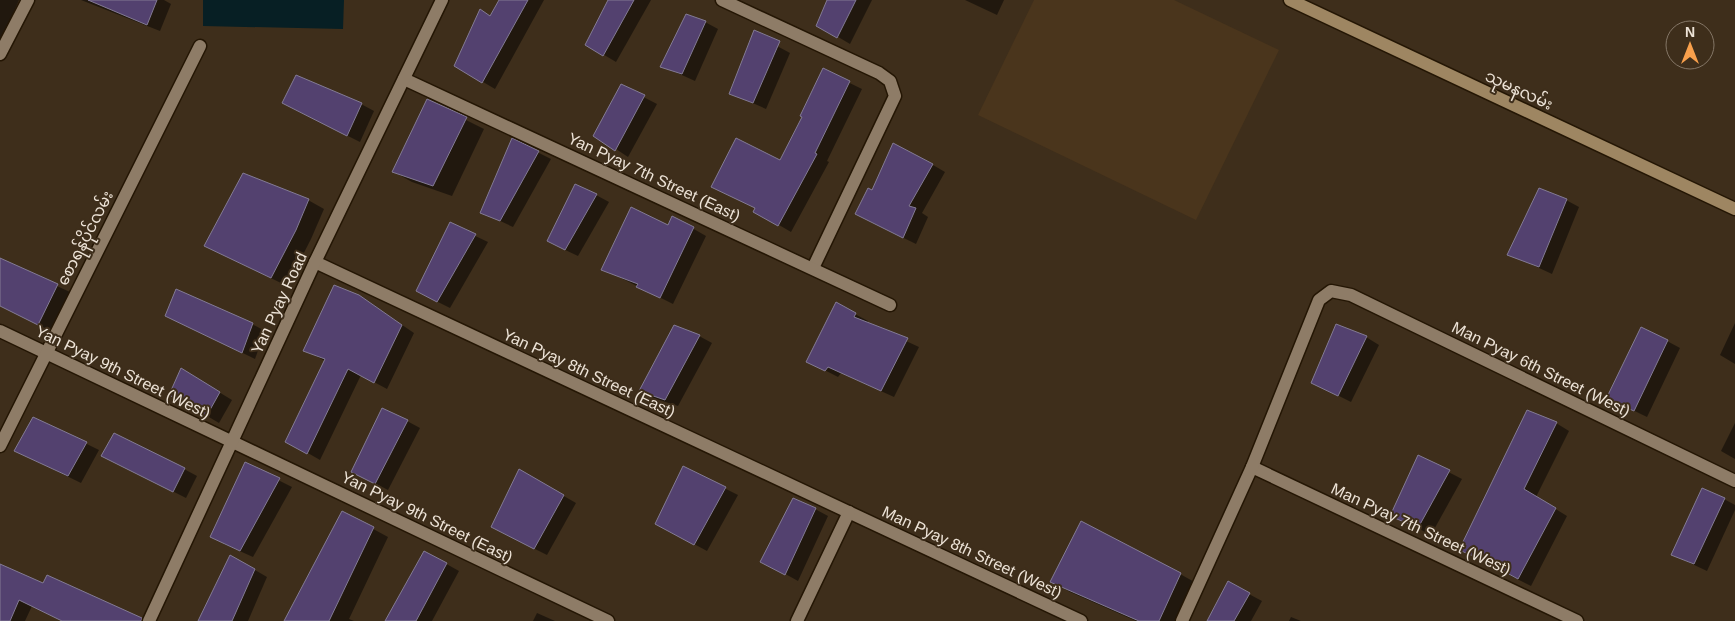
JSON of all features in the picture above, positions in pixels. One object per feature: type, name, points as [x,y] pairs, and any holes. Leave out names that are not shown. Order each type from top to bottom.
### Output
[{"type":"street","points":[[0,54],[28,0]]},
{"type":"street","name":"Yan Pyay Road","points":[[149,621],[316,262],[442,0]]},
{"type":"street","points":[[722,0],[879,73],[890,81],[895,96],[813,268]]},
{"type":"street","name":"သုမနလမ်း","points":[[1290,0],[1735,209]]},
{"type":"street","name":"စောရန်ပိုင်လမ်း","points":[[0,446],[200,46]]},
{"type":"street","name":"Yan Pyay 7th Street (East)","points":[[404,79],[890,305]]},
{"type":"street","name":"Yan Pyay 8th Street (East)","points":[[316,262],[849,512]]},
{"type":"street","name":"Man Pyay 6th Street (West)","points":[[1252,467],[1319,300],[1331,291],[1351,295],[1735,481]]},
{"type":"street","name":"Yan Pyay 9th Street (West)","points":[[0,331],[232,442]]},
{"type":"street","name":"Yan Pyay 9th Street (East)","points":[[232,442],[608,621]]},
{"type":"street","points":[[1182,621],[1252,467]]},
{"type":"street","name":"Man Pyay 7th Street (West)","points":[[1252,467],[1577,621]]},
{"type":"street","points":[[797,621],[849,512]]},
{"type":"street","name":"Man Pyay 8th Street (West)","points":[[849,512],[1081,621]]},
{"type":"shaded area","points":[[1034,0],[1174,0],[1279,50],[1196,220],[978,115]]},
{"type":"water","points":[[203,0],[344,0],[343,29],[203,26]]},
{"type":"building","points":[[88,0],[157,0],[147,25]]},
{"type":"building","points":[[499,0],[528,0],[482,83],[454,66],[480,9],[490,16]]},
{"type":"building","points":[[608,0],[634,0],[603,56],[585,45]]},
{"type":"building","points":[[827,0],[856,0],[837,38],[816,26]]},
{"type":"building","points":[[686,14],[706,21],[682,74],[660,67]]},
{"type":"building","points":[[754,30],[780,41],[753,103],[729,94]]},
{"type":"building","points":[[823,68],[850,81],[815,153],[817,154],[778,226],[753,212],[755,208],[711,187],[736,138],[780,160],[802,117],[800,116]]},
{"type":"building","points":[[296,75],[362,103],[347,136],[282,103]]},
{"type":"building","points":[[621,84],[645,95],[615,151],[593,136]]},
{"type":"building","points":[[427,99],[467,117],[433,186],[392,172]]},
{"type":"building","points":[[512,138],[539,151],[500,221],[480,213]]},
{"type":"building","points":[[893,143],[933,164],[909,206],[916,208],[903,238],[855,214],[868,188],[872,190]]},
{"type":"building","points":[[243,173],[309,199],[296,230],[271,278],[204,246]]},
{"type":"building","points":[[575,184],[597,194],[565,250],[547,241]]},
{"type":"building","points":[[1539,188],[1567,199],[1539,267],[1507,255]]},
{"type":"building","points":[[631,207],[668,225],[672,216],[694,227],[660,298],[636,287],[638,284],[601,270]]},
{"type":"building","points":[[450,222],[476,234],[437,302],[416,291]]},
{"type":"building","points":[[0,258],[58,284],[38,325],[0,306]]},
{"type":"building","points":[[334,285],[359,295],[402,325],[374,383],[348,369],[307,454],[285,442],[325,359],[303,351]]},
{"type":"building","points":[[176,289],[253,323],[242,353],[165,316]]},
{"type":"building","points":[[836,302],[856,313],[854,317],[908,338],[881,391],[828,367],[825,371],[806,362]]},
{"type":"building","points":[[1336,324],[1367,336],[1338,396],[1311,383]]},
{"type":"building","points":[[674,325],[700,335],[665,400],[639,391]]},
{"type":"building","points":[[1641,327],[1668,340],[1634,411],[1606,399]]},
{"type":"building","points":[[181,368],[220,392],[206,417],[169,395]]},
{"type":"building","points":[[382,408],[408,420],[375,484],[351,472]]},
{"type":"building","points":[[1527,410],[1557,422],[1524,489],[1556,508],[1518,579],[1485,561],[1459,550]]},
{"type":"building","points":[[33,417],[87,442],[68,476],[14,451]]},
{"type":"building","points":[[114,433],[185,468],[173,492],[101,456]]},
{"type":"building","points":[[1418,455],[1450,470],[1418,528],[1390,516]]},
{"type":"building","points":[[245,462],[280,478],[240,551],[210,537]]},
{"type":"building","points":[[683,466],[726,487],[694,545],[655,524]]},
{"type":"building","points":[[519,469],[564,495],[534,549],[491,527]]},
{"type":"building","points":[[1702,488],[1725,498],[1694,564],[1671,555]]},
{"type":"building","points":[[793,498],[816,508],[785,575],[760,562]]},
{"type":"building","points":[[342,511],[374,527],[329,621],[284,621]]},
{"type":"building","points":[[1081,521],[1181,573],[1159,621],[1139,621],[1050,582]]},
{"type":"building","points":[[424,551],[447,563],[416,621],[385,621]]},
{"type":"building","points":[[230,555],[255,569],[232,621],[198,621]]},
{"type":"building","points":[[0,564],[43,583],[47,575],[142,618],[141,621],[62,621],[19,600],[10,621],[0,621]]},
{"type":"building","points":[[1228,581],[1250,593],[1234,621],[1207,621]]}]
